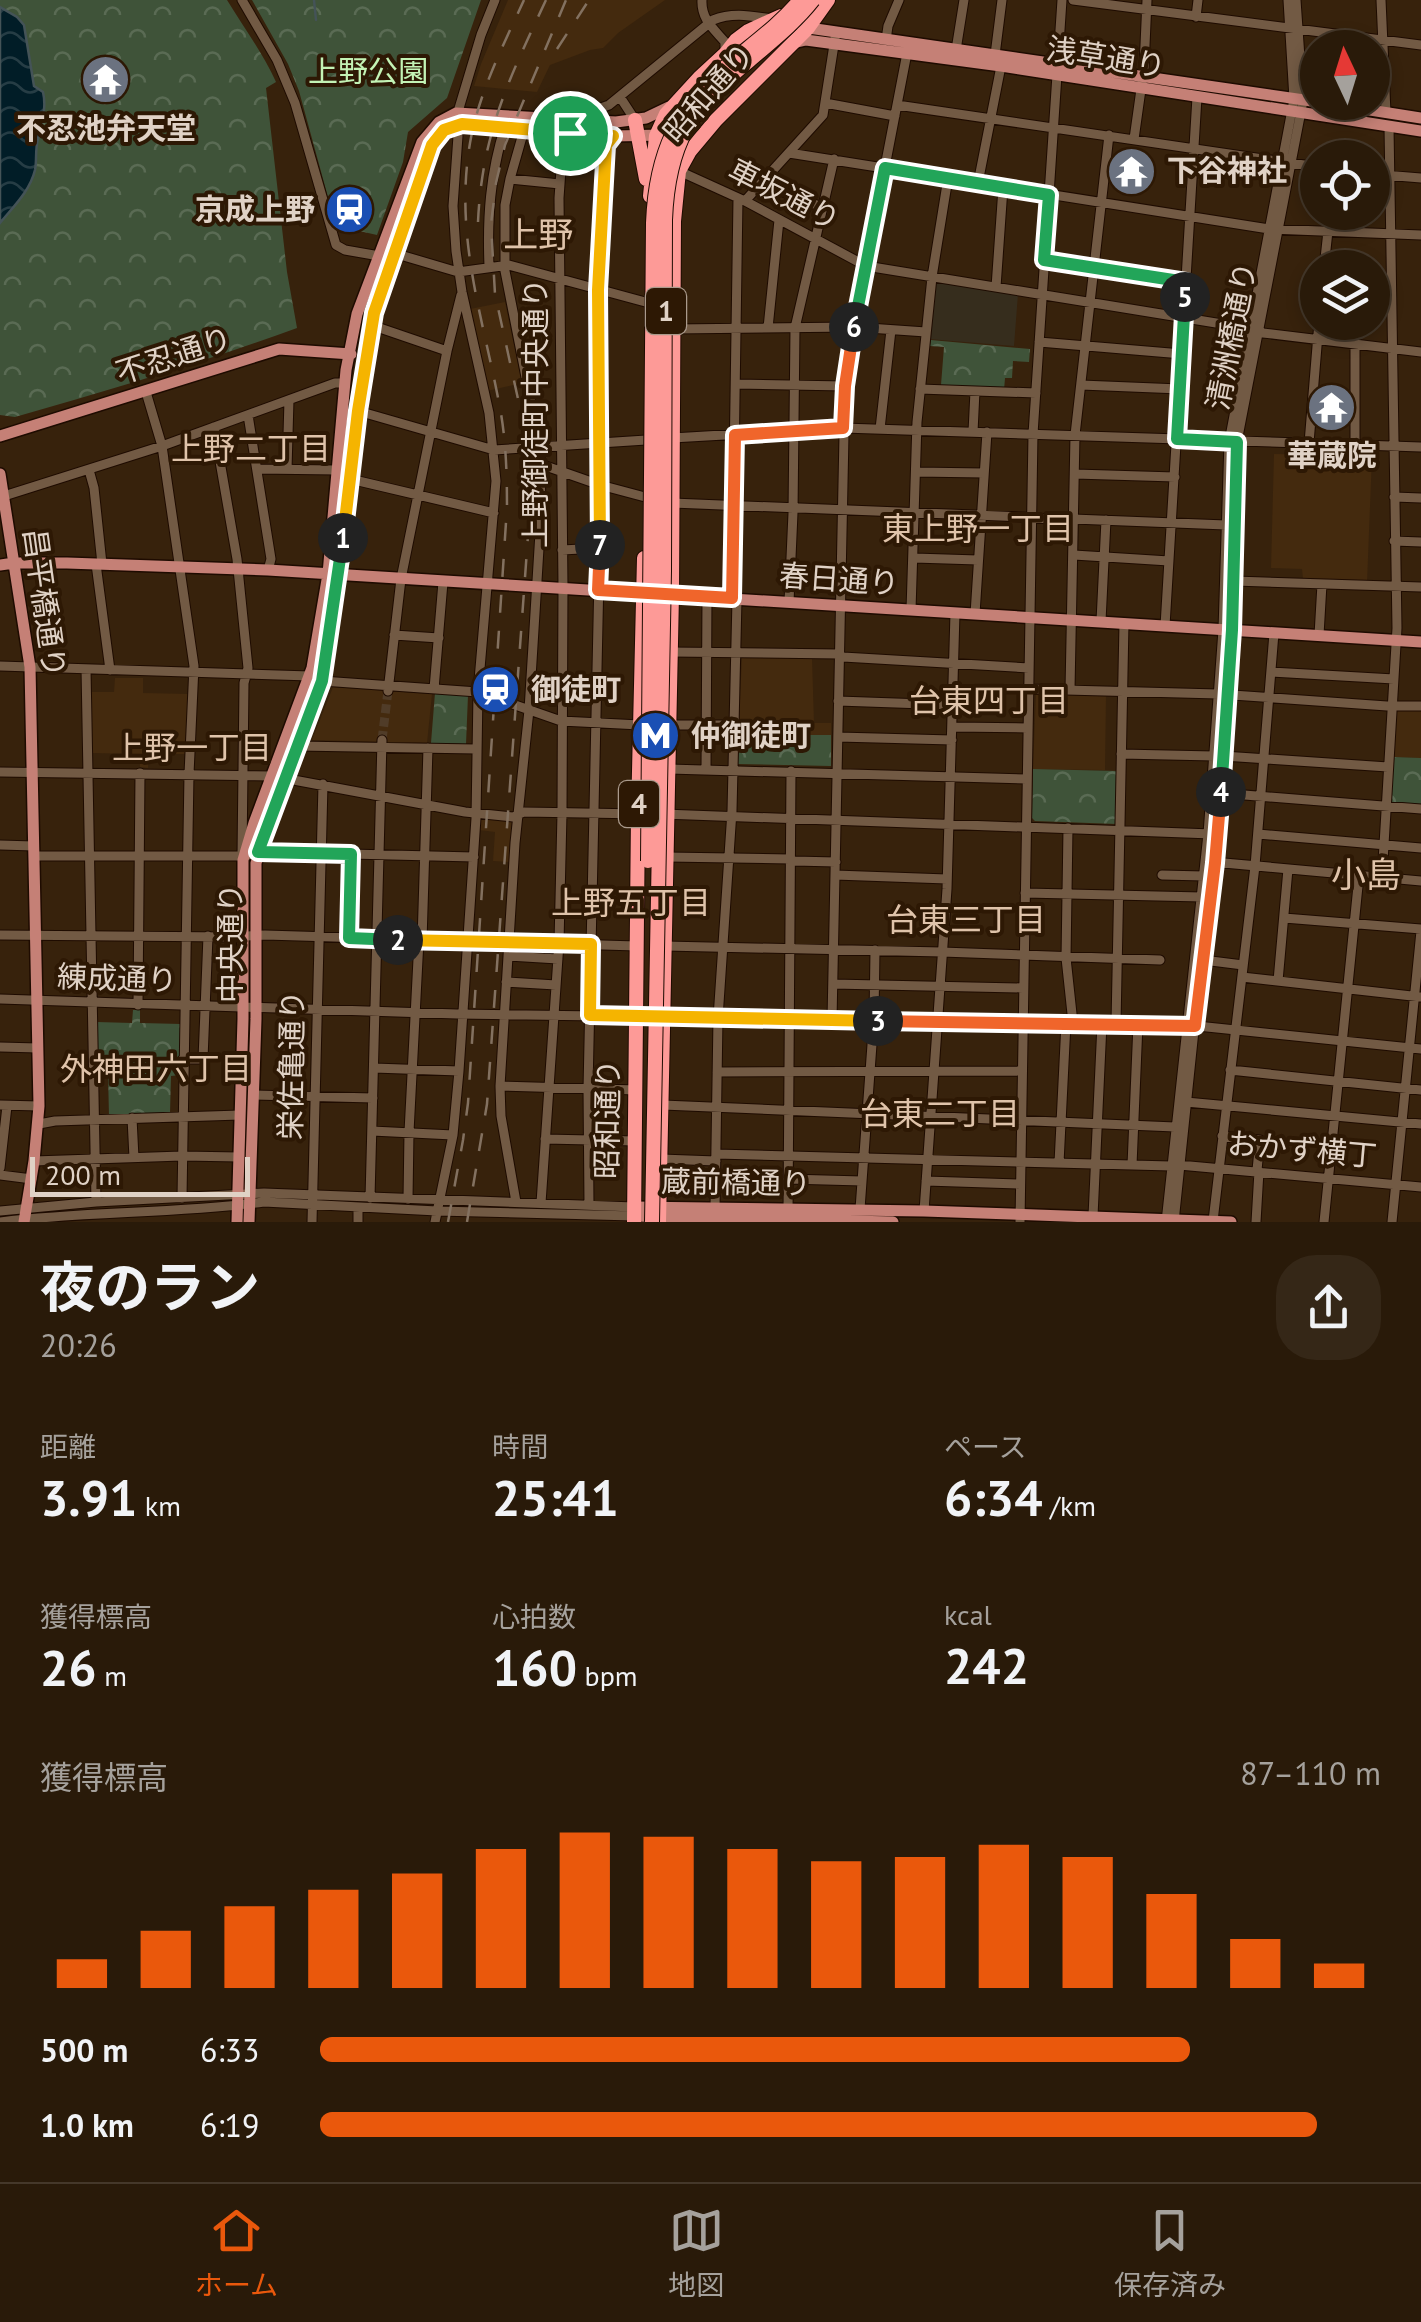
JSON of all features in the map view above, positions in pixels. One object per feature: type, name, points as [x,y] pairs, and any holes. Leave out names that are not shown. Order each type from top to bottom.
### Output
[{"type":"highway","name":"昭和通り","points":[[636,1217],[641,1016],[638,814],[650,204],[656,136],[666,114],[736,40],[776,19],[798,0]]},
{"type":"highway","name":"1","points":[[636,1217],[652,512],[653,223],[659,168],[674,130],[696,96],[777,24],[798,0]]},
{"type":"highway","name":"1","points":[[658,1217],[665,220],[670,170],[684,133],[700,108],[813,0]]},
{"type":"highway","points":[[808,28],[828,0]]},
{"type":"highway","name":"昭和通り","points":[[658,1217],[672,594],[667,441],[679,171],[716,120],[808,28]]},
{"type":"highway","points":[[726,54],[743,51],[767,36],[775,37],[785,49]]},
{"type":"highway","points":[[635,120],[650,204]]},
{"type":"highway","points":[[652,512],[660,391],[661,236]]},
{"type":"highway","points":[[660,678],[658,554],[667,441]]},
{"type":"highway","name":"昭和通り","points":[[641,1016],[657,1004],[658,962],[665,951]]},
{"type":"main road","name":"浅草通り","points":[[726,54],[762,30],[808,28],[907,53],[1058,69],[1297,106],[1421,131]]},
{"type":"main road","name":"浅草通り","points":[[785,49],[806,40],[884,40],[956,50],[998,61]]},
{"type":"main road","name":"浅草通り","points":[[1142,83],[1198,97],[1300,105]]},
{"type":"main road","points":[[458,125],[521,129],[616,122],[657,114],[677,102]]},
{"type":"main road","name":"浅草通り","points":[[1390,114],[1421,118]]},
{"type":"main road","points":[[458,125],[567,126],[639,137],[697,129],[716,120]]},
{"type":"main road","name":"中央通り","points":[[250,936],[258,852],[322,681],[370,325],[386,254],[422,142],[439,122],[458,125]]},
{"type":"main road","name":"中央通り","points":[[238,1222],[244,1200],[253,1095],[250,936],[243,857],[310,676],[334,574],[348,353],[356,314],[386,254]]},
{"type":"main road","name":"不忍通り","points":[[0,436],[279,349],[366,355]]},
{"type":"main road","name":"昌平橋通り","points":[[0,474],[30,667],[39,1124],[26,1218]]},
{"type":"main road","name":"春日通り","points":[[0,562],[268,570],[562,588],[599,585],[735,599],[1421,642]]},
{"type":"main road","name":"中央通り","points":[[249,1222],[239,1157],[250,1009]]},
{"type":"main road","name":"蔵前橋通り","points":[[787,1217],[815,1221],[924,1211],[1020,1218],[1093,1216],[1231,1222]]},
{"type":"main road","name":"蔵前橋通り","points":[[636,1217],[856,1218],[893,1222]]},
{"type":"street","points":[[242,0],[276,60],[295,104],[336,245],[458,272],[504,265],[649,302]]},
{"type":"street","points":[[437,1211],[453,1134],[459,1071],[474,857],[478,692],[496,481],[489,413],[458,272],[453,206],[458,125],[481,35],[496,0]]},
{"type":"street","points":[[702,0],[702,12],[725,42],[726,54]]},
{"type":"street","points":[[832,1020],[845,386],[907,53],[884,40],[899,0]]},
{"type":"street","points":[[956,50],[964,0]]},
{"type":"street","points":[[978,183],[991,119],[1002,0]]},
{"type":"street","points":[[1020,1218],[1033,434],[1062,0]]},
{"type":"street","points":[[1073,0],[1147,5],[1196,17],[1310,30]]},
{"type":"street","points":[[1196,17],[1198,0]]},
{"type":"street","name":"清洲橋通り","points":[[1288,0],[1295,28]]},
{"type":"street","name":"清洲橋通り","points":[[1175,1165],[1175,1127],[1203,960],[1227,630],[1226,525],[1233,442],[1297,106],[1296,0]]},
{"type":"street","points":[[1381,0],[1382,30]]},
{"type":"street","points":[[739,14],[744,3]]},
{"type":"street","points":[[1134,139],[1147,5]]},
{"type":"street","points":[[567,126],[609,105],[708,24],[739,14],[776,19]]},
{"type":"street","points":[[712,1216],[718,1018],[733,770],[735,435],[742,200],[823,115],[836,38]]},
{"type":"street","points":[[1390,41],[1421,45]]},
{"type":"street","points":[[620,97],[635,120]]},
{"type":"street","points":[[1166,626],[1198,97]]},
{"type":"street","points":[[826,104],[991,119],[1300,164]]},
{"type":"street","name":"上野御徒町中央通り","points":[[540,1203],[559,944],[560,184],[567,126]]},
{"type":"street","points":[[1389,126],[1389,140]]},
{"type":"street","points":[[488,266],[490,192],[505,127]]},
{"type":"street","points":[[516,1202],[500,1086],[541,516],[540,448],[504,265],[505,213],[521,129]]},
{"type":"street","points":[[1070,690],[1075,435],[1109,135]]},
{"type":"street","points":[[590,1214],[588,1089],[600,548],[598,290],[606,145],[613,136]]},
{"type":"street","points":[[789,153],[1273,230],[1421,235]]},
{"type":"street","points":[[789,602],[795,328],[834,159]]},
{"type":"street","name":"車坂通り","points":[[679,171],[866,266],[1300,337]]},
{"type":"street","points":[[1390,176],[1421,178]]},
{"type":"street","points":[[911,610],[920,388],[948,178]]},
{"type":"street","points":[[510,179],[560,184]]},
{"type":"street","points":[[763,182],[822,207]]},
{"type":"street","points":[[996,287],[1004,188]]},
{"type":"street","points":[[768,328],[779,220]]},
{"type":"street","points":[[1382,878],[1396,640],[1390,230]]},
{"type":"street","points":[[1326,250],[1328,231]]},
{"type":"street","points":[[1044,260],[1186,282]]},
{"type":"street","points":[[388,688],[400,579],[462,292]]},
{"type":"street","points":[[370,325],[447,351]]},
{"type":"street","points":[[673,329],[854,327],[926,332]]},
{"type":"street","points":[[880,428],[891,330]]},
{"type":"street","points":[[1309,443],[1317,340]]},
{"type":"street","name":"車坂通り","points":[[1325,340],[1421,352]]},
{"type":"street","points":[[1039,342],[1182,354]]},
{"type":"street","points":[[1355,344],[1355,445]]},
{"type":"street","points":[[2,497],[344,382]]},
{"type":"street","points":[[736,384],[845,386]]},
{"type":"street","points":[[1080,385],[1180,389]]},
{"type":"street","points":[[920,388],[1036,393]]},
{"type":"street","points":[[973,432],[975,391]]},
{"type":"street","points":[[146,392],[162,446],[193,673],[182,1221]]},
{"type":"street","points":[[287,469],[289,400]]},
{"type":"street","points":[[342,415],[358,411],[494,450],[646,440]]},
{"type":"street","points":[[248,415],[271,559],[268,570]]},
{"type":"street","points":[[214,427],[238,569],[248,668],[244,683],[243,857]]},
{"type":"street","points":[[667,441],[794,429],[880,428],[1421,447]]},
{"type":"street","points":[[975,614],[987,432]]},
{"type":"street","name":"清洲橋通り","points":[[1227,630],[1234,581],[1233,442]]},
{"type":"street","points":[[540,464],[645,497]]},
{"type":"street","points":[[257,469],[338,470]]},
{"type":"street","points":[[88,470],[94,488],[110,670]]},
{"type":"street","points":[[916,472],[984,474]]},
{"type":"street","points":[[1074,474],[1174,477]]},
{"type":"street","points":[[350,479],[494,513]]},
{"type":"street","points":[[1394,498],[1421,498]]},
{"type":"street","points":[[672,503],[1226,525]]},
{"type":"street","points":[[541,516],[562,516]]},
{"type":"street","points":[[1101,621],[1106,520]]},
{"type":"street","points":[[1394,541],[1421,542]]},
{"type":"street","points":[[562,550],[600,548]]},
{"type":"street","points":[[1074,555],[1170,560]]},
{"type":"street","points":[[914,558],[978,560]]},
{"type":"street","points":[[1234,581],[1421,587]]},
{"type":"street","points":[[434,689],[443,582]]},
{"type":"street","points":[[1319,635],[1322,584]]},
{"type":"street","points":[[706,770],[707,596]]},
{"type":"street","points":[[924,1211],[950,823],[955,613]]},
{"type":"street","points":[[1116,1024],[1124,623]]},
{"type":"street","points":[[1214,1221],[1255,866],[1274,632]]},
{"type":"street","points":[[394,634],[439,638]]},
{"type":"street","points":[[670,652],[839,654],[1028,668]]},
{"type":"street","points":[[0,666],[310,676]]},
{"type":"street","points":[[86,669],[96,1202]]},
{"type":"street","points":[[1271,672],[1394,679]]},
{"type":"street","points":[[322,681],[478,692],[561,722],[640,725]]},
{"type":"street","points":[[1028,689],[1421,706]]},
{"type":"street","points":[[838,701],[953,705]]},
{"type":"street","points":[[670,725],[734,725]]},
{"type":"street","points":[[952,727],[1028,728]]},
{"type":"street","points":[[838,737],[952,740]]},
{"type":"street","points":[[370,1198],[382,744]]},
{"type":"street","points":[[297,746],[476,748]]},
{"type":"street","points":[[408,1199],[428,748]]},
{"type":"street","points":[[1121,754],[1388,767]]},
{"type":"street","name":"清洲橋通り","points":[[1213,834],[1220,793],[1218,756]]},
{"type":"street","points":[[668,769],[1027,779]]},
{"type":"street","points":[[0,772],[286,777],[473,813],[513,816],[668,814],[1213,834]]},
{"type":"street","points":[[787,1217],[791,772]]},
{"type":"street","points":[[138,1005],[140,773]]},
{"type":"street","name":"栄佐亀通り","points":[[312,1222],[323,784]]},
{"type":"street","points":[[1220,793],[1421,809]]},
{"type":"street","points":[[1059,1163],[1069,1024],[1068,828]]},
{"type":"street","points":[[1258,834],[1421,848]]},
{"type":"street","points":[[0,845],[88,856],[243,857],[258,852],[474,857]]},
{"type":"street","points":[[349,938],[351,854]]},
{"type":"street","points":[[666,857],[836,862]]},
{"type":"street","points":[[1210,862],[1421,881]]},
{"type":"street","name":"清洲橋通り","points":[[1170,1220],[1186,1102],[1204,876],[1210,862]]},
{"type":"street","points":[[1278,980],[1288,869]]},
{"type":"street","points":[[835,874],[947,879]]},
{"type":"street","points":[[1162,875],[1204,876]]},
{"type":"street","points":[[1324,1222],[1359,876]]},
{"type":"street","points":[[1025,893],[1202,896]]},
{"type":"street","points":[[1284,918],[1421,930],[1418,996],[1392,1222]]},
{"type":"street","points":[[0,934],[320,937],[638,946]]},
{"type":"street","points":[[183,1059],[203,1059],[208,936]]},
{"type":"street","points":[[665,951],[875,950],[1160,960]]},
{"type":"street","points":[[856,1218],[874,1020],[875,950]]},
{"type":"street","points":[[508,956],[558,960]]},
{"type":"street","points":[[1203,960],[1278,980],[1418,996]]},
{"type":"street","points":[[506,982],[556,985]]},
{"type":"street","points":[[833,984],[1024,988]]},
{"type":"street","name":"練成通り","points":[[0,999],[319,1011],[1191,1025],[1421,1049]]},
{"type":"street","points":[[1093,1216],[1102,1024]]},
{"type":"street","points":[[1132,1165],[1138,1024]]},
{"type":"street","points":[[0,1047],[38,1048]]},
{"type":"street","points":[[374,1068],[459,1071]]},
{"type":"street","points":[[1230,1070],[1421,1090]]},
{"type":"street","points":[[717,1072],[1022,1071]]},
{"type":"street","points":[[500,1086],[637,1090]]},
{"type":"street","points":[[253,1095],[373,1098]]},
{"type":"street","points":[[1186,1102],[1421,1124]]},
{"type":"street","points":[[32,1179],[0,1172],[4,1105],[39,1106]]},
{"type":"street","points":[[663,1105],[1175,1127]]},
{"type":"street","points":[[39,1124],[240,1115]]},
{"type":"street","points":[[132,1118],[134,1158]]},
{"type":"street","points":[[372,1130],[453,1134]]},
{"type":"street","points":[[1222,1136],[1260,1140],[1256,1222]]},
{"type":"street","points":[[545,1138],[636,1141]]},
{"type":"street","name":"おかず横丁","points":[[662,1159],[788,1156],[1175,1165],[1421,1186]]},
{"type":"street","points":[[34,1162],[239,1157]]},
{"type":"street","points":[[788,1179],[862,1181]]},
{"type":"street","points":[[926,1181],[1020,1184]]},
{"type":"street","name":"蔵前橋通り","points":[[0,1222],[96,1202],[182,1204],[370,1198],[408,1199],[437,1211],[516,1202],[590,1214]]},
{"type":"street","name":"蔵前橋通り","points":[[314,1199],[508,1217],[636,1217]]},
{"type":"street","name":"蔵前橋通り","points":[[0,1211],[26,1218],[130,1217],[182,1204]]},
{"type":"street","points":[[358,1206],[358,1222]]},
{"type":"street","points":[[387,1208],[387,1222]]},
{"type":"shaded area","points":[[508,0],[665,0],[603,48],[550,65],[537,92],[474,86]]},
{"type":"shaded area","points":[[934,281],[1018,294],[1014,346],[928,339]]},
{"type":"shaded area","points":[[505,302],[522,383],[487,391],[470,309]]},
{"type":"shaded area","points":[[1274,454],[1372,456],[1367,583],[1303,579],[1302,569],[1271,568]]},
{"type":"shaded area","points":[[742,657],[812,658],[814,723],[831,723],[831,735],[796,735],[796,722],[739,721]]},
{"type":"shaded area","points":[[115,678],[143,678],[143,693],[189,694],[187,754],[149,754],[148,768],[140,767],[140,754],[91,753],[90,692],[114,692]]},
{"type":"shaded area","points":[[333,687],[432,694],[427,743],[312,740]]},
{"type":"shaded area","points":[[1036,694],[1106,696],[1105,770],[1033,769]]},
{"type":"shaded area","points":[[1397,711],[1421,711],[1421,758],[1394,757]]},
{"type":"shaded area","points":[[480,819],[512,821],[509,862],[493,861],[495,832],[479,830]]},
{"type":"green space","name":"上野公園","points":[[0,0],[227,0],[276,82],[266,88],[297,328],[15,417],[0,415]]},
{"type":"green space","name":"上野公園","points":[[252,0],[481,0],[447,98],[408,132],[403,162],[377,235],[337,230],[299,91]]},
{"type":"green space","points":[[931,340],[1030,349],[1029,362],[1013,361],[1012,378],[1005,378],[1004,390],[941,385],[944,347],[930,346]]},
{"type":"green space","points":[[435,693],[468,695],[466,744],[431,743]]},
{"type":"green space","points":[[739,721],[796,722],[797,735],[831,735],[831,766],[738,764]]},
{"type":"green space","points":[[1394,757],[1421,758],[1421,804],[1391,802]]},
{"type":"green space","points":[[1033,769],[1117,771],[1117,824],[1035,821]]},
{"type":"green space","points":[[133,1010],[140,1010],[140,1023],[181,1024],[180,1075],[171,1076],[170,1113],[109,1116],[108,1073],[97,1073],[96,1022],[132,1023]]},
{"type":"water","points":[[0,7],[24,25],[34,86],[43,92],[44,104],[33,178],[0,223]]},
{"type":"waterway","points":[[314,0],[316,20]]},
{"type":"tunnel","points":[[382,740],[388,691]]},
{"type":"railway","points":[[448,1222],[468,1103],[507,507],[502,420],[468,244],[466,178],[479,106],[524,0]]},
{"type":"railway","points":[[478,222],[492,133],[509,81],[546,0]]},
{"type":"railway","points":[[467,1222],[487,1104],[530,508],[520,408],[495,294],[491,224],[505,145],[566,0]]},
{"type":"railway","points":[[557,49],[589,0]]},
{"type":"place","name":"不忍池弁天堂","points":[[106,80]]},
{"type":"place","name":"下谷神社","points":[[1132,171]]},
{"type":"place","name":"京成上野","points":[[350,210]]},
{"type":"place","name":"華蔵院","points":[[1332,407]]},
{"type":"place","name":"御徒町","points":[[496,690]]},
{"type":"place","name":"仲御徒町","points":[[656,736]]},
{"type":"district","name":"上野","points":[[538,235]]},
{"type":"district","name":"上野二丁目","points":[[251,449]]},
{"type":"district","name":"東上野一丁目","points":[[978,529]]},
{"type":"district","name":"台東四丁目","points":[[989,701]]},
{"type":"district","name":"上野一丁目","points":[[192,748]]},
{"type":"district","name":"小島","points":[[1366,875]]},
{"type":"district","name":"上野五丁目","points":[[631,903]]},
{"type":"district","name":"台東三丁目","points":[[966,920]]},
{"type":"district","name":"外神田六丁目","points":[[156,1069]]},
{"type":"district","name":"台東二丁目","points":[[940,1114]]},
{"type":"route","points":[[462,124],[570,133],[613,136],[606,145],[598,290],[598,590],[732,598],[735,435],[843,428],[854,327],[885,168],[1049,195],[1044,260],[1186,282],[1177,439],[1237,442],[1232,630],[1218,825],[1195,1026],[590,1015],[591,944],[349,938],[351,854],[258,852],[325,669],[370,325],[432,145],[444,130],[462,124]]}]
